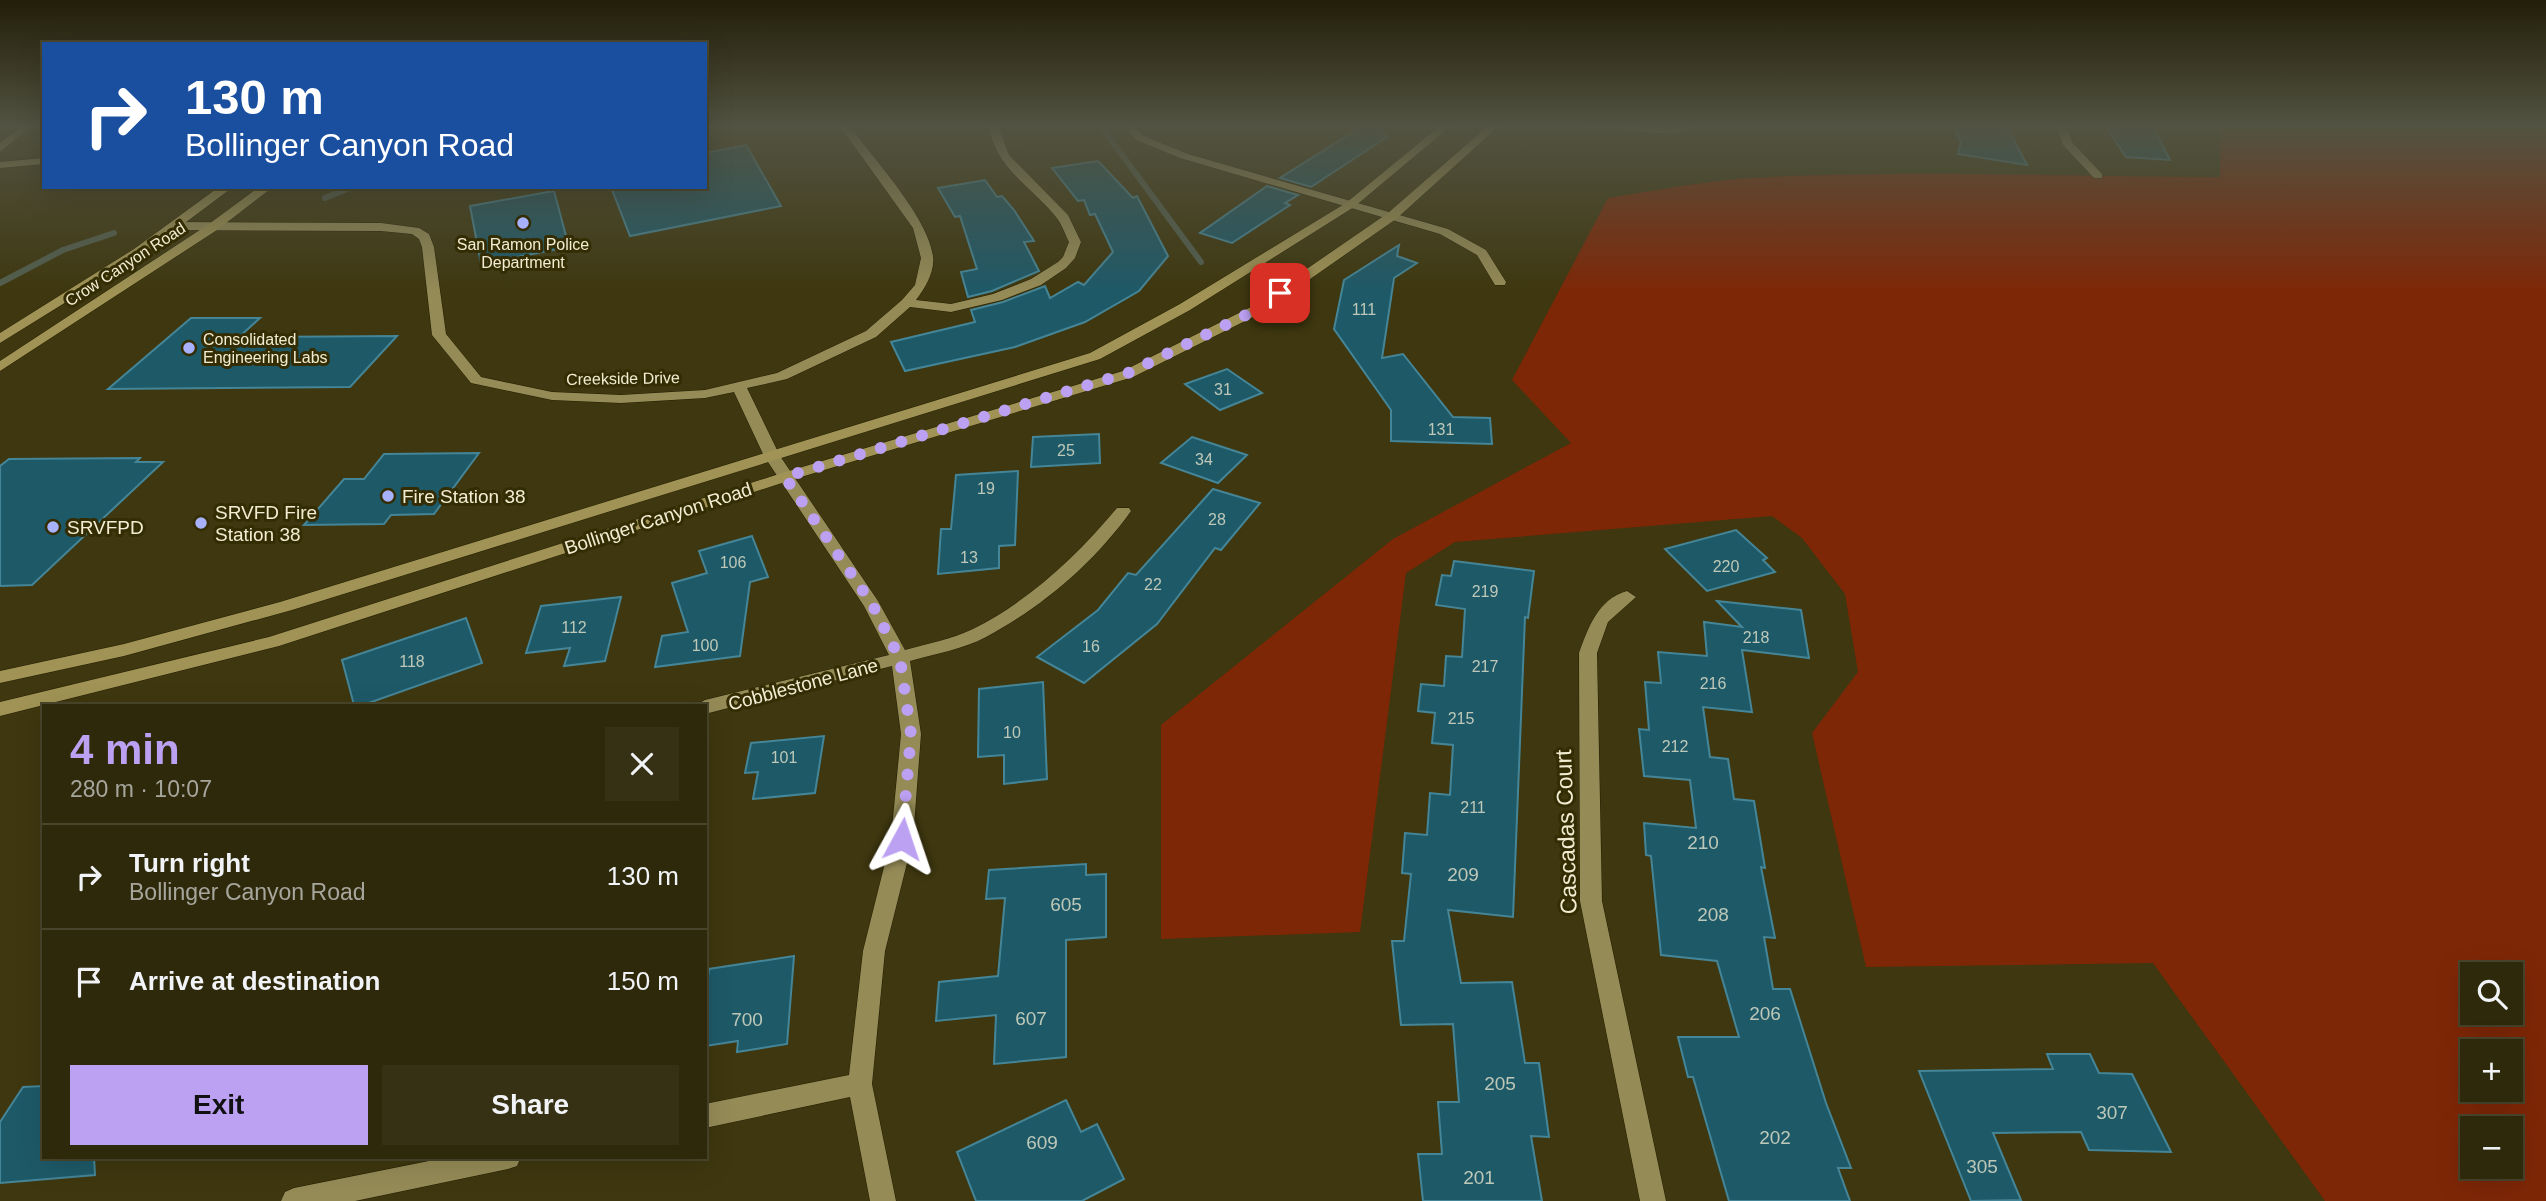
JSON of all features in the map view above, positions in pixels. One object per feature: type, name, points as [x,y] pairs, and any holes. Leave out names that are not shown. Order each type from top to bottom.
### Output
[{"type":"main road","name":"Bollinger Canyon Road","points":[[0,677],[124,650],[286,606],[1095,356],[1196,300],[1350,205],[1379,181]]},
{"type":"main road","name":"Bollinger Canyon Road","points":[[0,709],[273,642],[785,477],[1128,373],[1258,309],[1392,216],[1432,181]]},
{"type":"main road","name":"Crow Canyon Road","points":[[0,339],[138,252],[224,189]]},
{"type":"main road","name":"Crow Canyon Road","points":[[0,367],[213,228],[264,189]]},
{"type":"street","name":"Creekside Drive","points":[[175,226],[381,228],[415,231],[425,237],[439,335],[476,380],[552,396],[621,399],[705,394],[782,376],[864,337],[907,303],[921,285],[927,258],[919,228],[885,181]]},
{"type":"street","points":[[907,303],[951,308],[997,298],[1036,282],[1069,258],[1074,242],[1064,218],[1027,181]]},
{"type":"street","points":[[1271,181],[1432,227],[1469,242],[1493,262],[1500,282]]},
{"type":"street","points":[[738,387],[772,456],[872,604],[900,659],[911,734],[902,839],[874,951],[859,1084],[883,1201]]},
{"type":"street","name":"Cobblestone Lane","points":[[707,707],[900,659],[978,634],[1041,594],[1095,545],[1123,511]]},
{"type":"street","name":"Cascadas Court","points":[[1628,597],[1600,619],[1588,653],[1591,901],[1653,1201]]},
{"type":"street","points":[[707,1116],[859,1084]]},
{"type":"street","points":[[294,1201],[498,1159]]},
{"type":"shaded area","points":[[1715,181],[2546,181],[2546,1201],[2325,1201],[2153,963],[1866,967],[1812,733],[1858,672],[1845,594],[1802,538],[1772,516],[1455,542],[1406,573],[1360,932],[1161,939],[1161,725],[1393,539],[1571,443],[1512,380],[1608,198]]},
{"type":"building","points":[[707,181],[767,181],[781,206],[630,236],[612,189],[707,189]]},
{"type":"building","points":[[986,181],[997,197],[1002,196],[1014,210],[1034,241],[1024,242],[1039,271],[992,291],[968,297],[961,272],[977,269],[960,216],[955,217],[938,188]]},
{"type":"building","points":[[1062,181],[1117,181],[1133,198],[1137,196],[1168,256],[1139,291],[1085,322],[1015,347],[905,371],[891,342],[975,322],[971,310],[1003,302],[1045,286],[1050,298],[1078,282],[1084,285],[1113,252],[1095,214],[1090,215],[1084,200],[1078,201]]},
{"type":"building","points":[[1290,181],[1320,181],[1311,187]]},
{"type":"building","points":[[1267,186],[1298,195],[1285,203],[1290,205],[1232,243],[1200,233]]},
{"type":"building","points":[[554,191],[569,247],[481,264],[470,206]]},
{"type":"building","points":[[1399,245],[1397,256],[1417,263],[1394,278],[1382,358],[1403,354],[1453,417],[1490,418],[1492,444],[1391,441],[1391,410],[1334,329],[1344,280]]},
{"type":"building","points":[[191,318],[260,318],[239,337],[397,336],[350,387],[108,389]]},
{"type":"building","points":[[1227,369],[1262,393],[1220,410],[1185,384]]},
{"type":"building","points":[[1099,434],[1100,463],[1031,467],[1033,437]]},
{"type":"building","points":[[1192,437],[1247,455],[1218,483],[1161,463]]},
{"type":"building","name":"Fire Station 38","points":[[479,453],[434,514],[391,515],[384,524],[304,525],[344,479],[364,479],[384,454]]},
{"type":"building","name":"SRVFPD","points":[[140,458],[136,462],[163,462],[32,585],[0,586],[0,466],[9,459]]},
{"type":"building","points":[[1018,471],[1015,545],[999,546],[999,568],[938,574],[941,529],[951,529],[956,475]]},
{"type":"building","points":[[1213,489],[1260,503],[1221,550],[1215,548],[1157,624],[1084,683],[1037,657],[1098,610],[1128,573],[1136,575]]},
{"type":"building","points":[[1736,530],[1767,558],[1763,560],[1775,572],[1707,591],[1665,549]]},
{"type":"building","points":[[752,536],[768,577],[750,582],[740,656],[655,667],[662,636],[688,632],[672,583],[707,573],[699,551]]},
{"type":"building","points":[[1454,561],[1534,571],[1528,618],[1525,617],[1513,917],[1448,910],[1461,983],[1512,982],[1525,1063],[1539,1063],[1549,1137],[1531,1136],[1542,1201],[1423,1201],[1418,1154],[1442,1154],[1438,1102],[1459,1102],[1453,1024],[1401,1025],[1392,941],[1404,941],[1411,874],[1402,873],[1405,833],[1427,835],[1430,793],[1450,795],[1453,745],[1432,743],[1435,713],[1418,711],[1421,684],[1444,686],[1446,656],[1462,657],[1465,609],[1436,605],[1442,575],[1451,576]]},
{"type":"building","points":[[621,597],[605,661],[564,666],[570,648],[526,653],[541,606]]},
{"type":"building","points":[[1717,601],[1801,610],[1809,658],[1742,650],[1752,712],[1703,707],[1710,757],[1728,759],[1734,799],[1754,801],[1765,868],[1761,867],[1775,938],[1764,937],[1773,989],[1790,989],[1826,1103],[1851,1168],[1838,1168],[1850,1201],[1729,1201],[1693,1077],[1688,1077],[1678,1037],[1739,1037],[1717,961],[1661,955],[1651,856],[1646,855],[1644,823],[1696,828],[1690,780],[1644,776],[1639,729],[1649,730],[1645,682],[1661,683],[1658,652],[1707,656],[1704,622],[1742,627]]},
{"type":"building","points":[[466,618],[482,663],[366,704],[354,704],[342,660]]},
{"type":"building","points":[[1043,682],[1047,779],[1004,784],[1004,755],[978,757],[979,689]]},
{"type":"building","points":[[824,736],[815,793],[753,799],[758,772],[745,773],[751,743]]},
{"type":"building","points":[[1086,864],[1086,875],[1106,874],[1106,937],[1066,940],[1066,1057],[994,1064],[996,1015],[936,1021],[939,982],[998,976],[1005,898],[986,899],[989,870]]},
{"type":"building","points":[[794,956],[787,1044],[737,1052],[738,1041],[707,1046],[709,969]]},
{"type":"building","points":[[2047,1054],[2090,1054],[2099,1073],[2132,1074],[2171,1152],[2089,1150],[2081,1132],[1993,1133],[2021,1200],[1971,1201],[1919,1071],[2053,1069]]},
{"type":"building","points":[[42,1086],[42,1159],[94,1159],[95,1175],[0,1183],[0,1122],[23,1087]]},
{"type":"building","points":[[1066,1100],[1081,1132],[1097,1124],[1124,1179],[1082,1201],[976,1201],[957,1152]]},
{"type":"waterway","points":[[1141,181],[1201,262]]},
{"type":"waterway","points":[[325,198],[347,189]]},
{"type":"waterway","points":[[0,283],[63,250],[114,233]]},
{"type":"place","name":"San Ramon Police Department","points":[[523,223]]},
{"type":"place","name":"Consolidated Engineering Labs","points":[[189,348]]},
{"type":"place","name":"Fire Station 38","points":[[388,496]]},
{"type":"place","name":"SRVFD Fire Station 38","points":[[201,523]]},
{"type":"place","name":"SRVFPD","points":[[53,527]]},
{"type":"route","points":[[902,839],[911,734],[900,659],[872,604],[785,477],[1128,373],[1258,309],[1280,293]]}]
